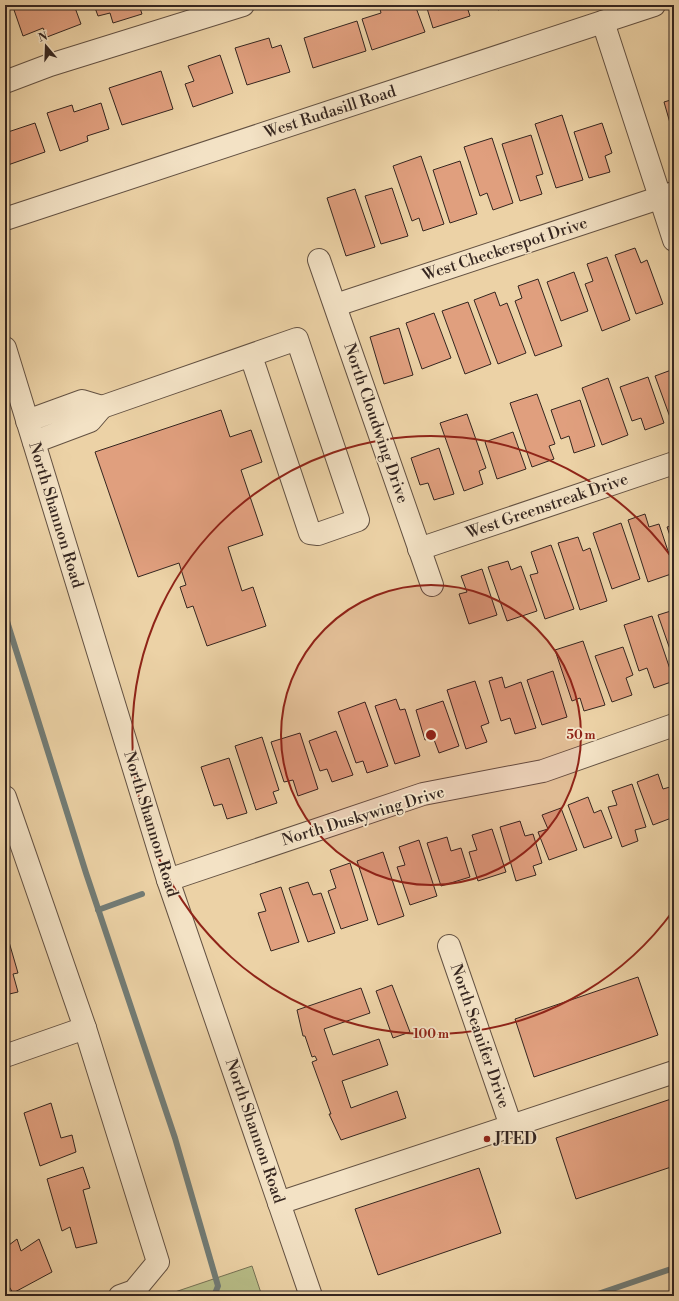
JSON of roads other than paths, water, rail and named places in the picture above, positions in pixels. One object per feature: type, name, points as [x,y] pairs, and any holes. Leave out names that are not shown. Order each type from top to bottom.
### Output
[{"type":"street","points":[[5,82],[50,66],[243,5]]},
{"type":"street","name":"West Rudasill Road","points":[[5,219],[654,5]]},
{"type":"street","points":[[603,22],[667,196],[674,240]]},
{"type":"street","name":"West Checkerspot Drive","points":[[336,305],[667,196]]},
{"type":"street","name":"North Cloudwing Drive","points":[[319,260],[336,305],[432,586]]},
{"type":"street","points":[[27,421],[82,401],[102,406],[297,339],[358,520],[318,534],[310,533],[251,356]]},
{"type":"street","name":"North Shannon Road","points":[[5,348],[168,880],[311,1296]]},
{"type":"street","points":[[34,442],[90,421],[102,406]]},
{"type":"street","name":"West Greenstreak Drive","points":[[419,549],[674,463]]},
{"type":"street","name":"North Duskywing Drive","points":[[168,880],[423,794],[543,771],[674,725]]},
{"type":"street","points":[[5,798],[85,1028],[158,1262],[134,1291],[120,1296]]},
{"type":"street","name":"North Seanifer Drive","points":[[449,946],[511,1126]]},
{"type":"street","points":[[5,1056],[85,1028]]},
{"type":"street","points":[[280,1203],[674,1072]]},
{"type":"waterway","points":[[5,615],[86,873],[175,1138],[218,1286],[214,1296]]},
{"type":"waterway","points":[[98,910],[142,894]]},
{"type":"waterway","points":[[592,1296],[674,1268]]},
{"type":"place","name":"JTED","points":[[487,1139]]}]
